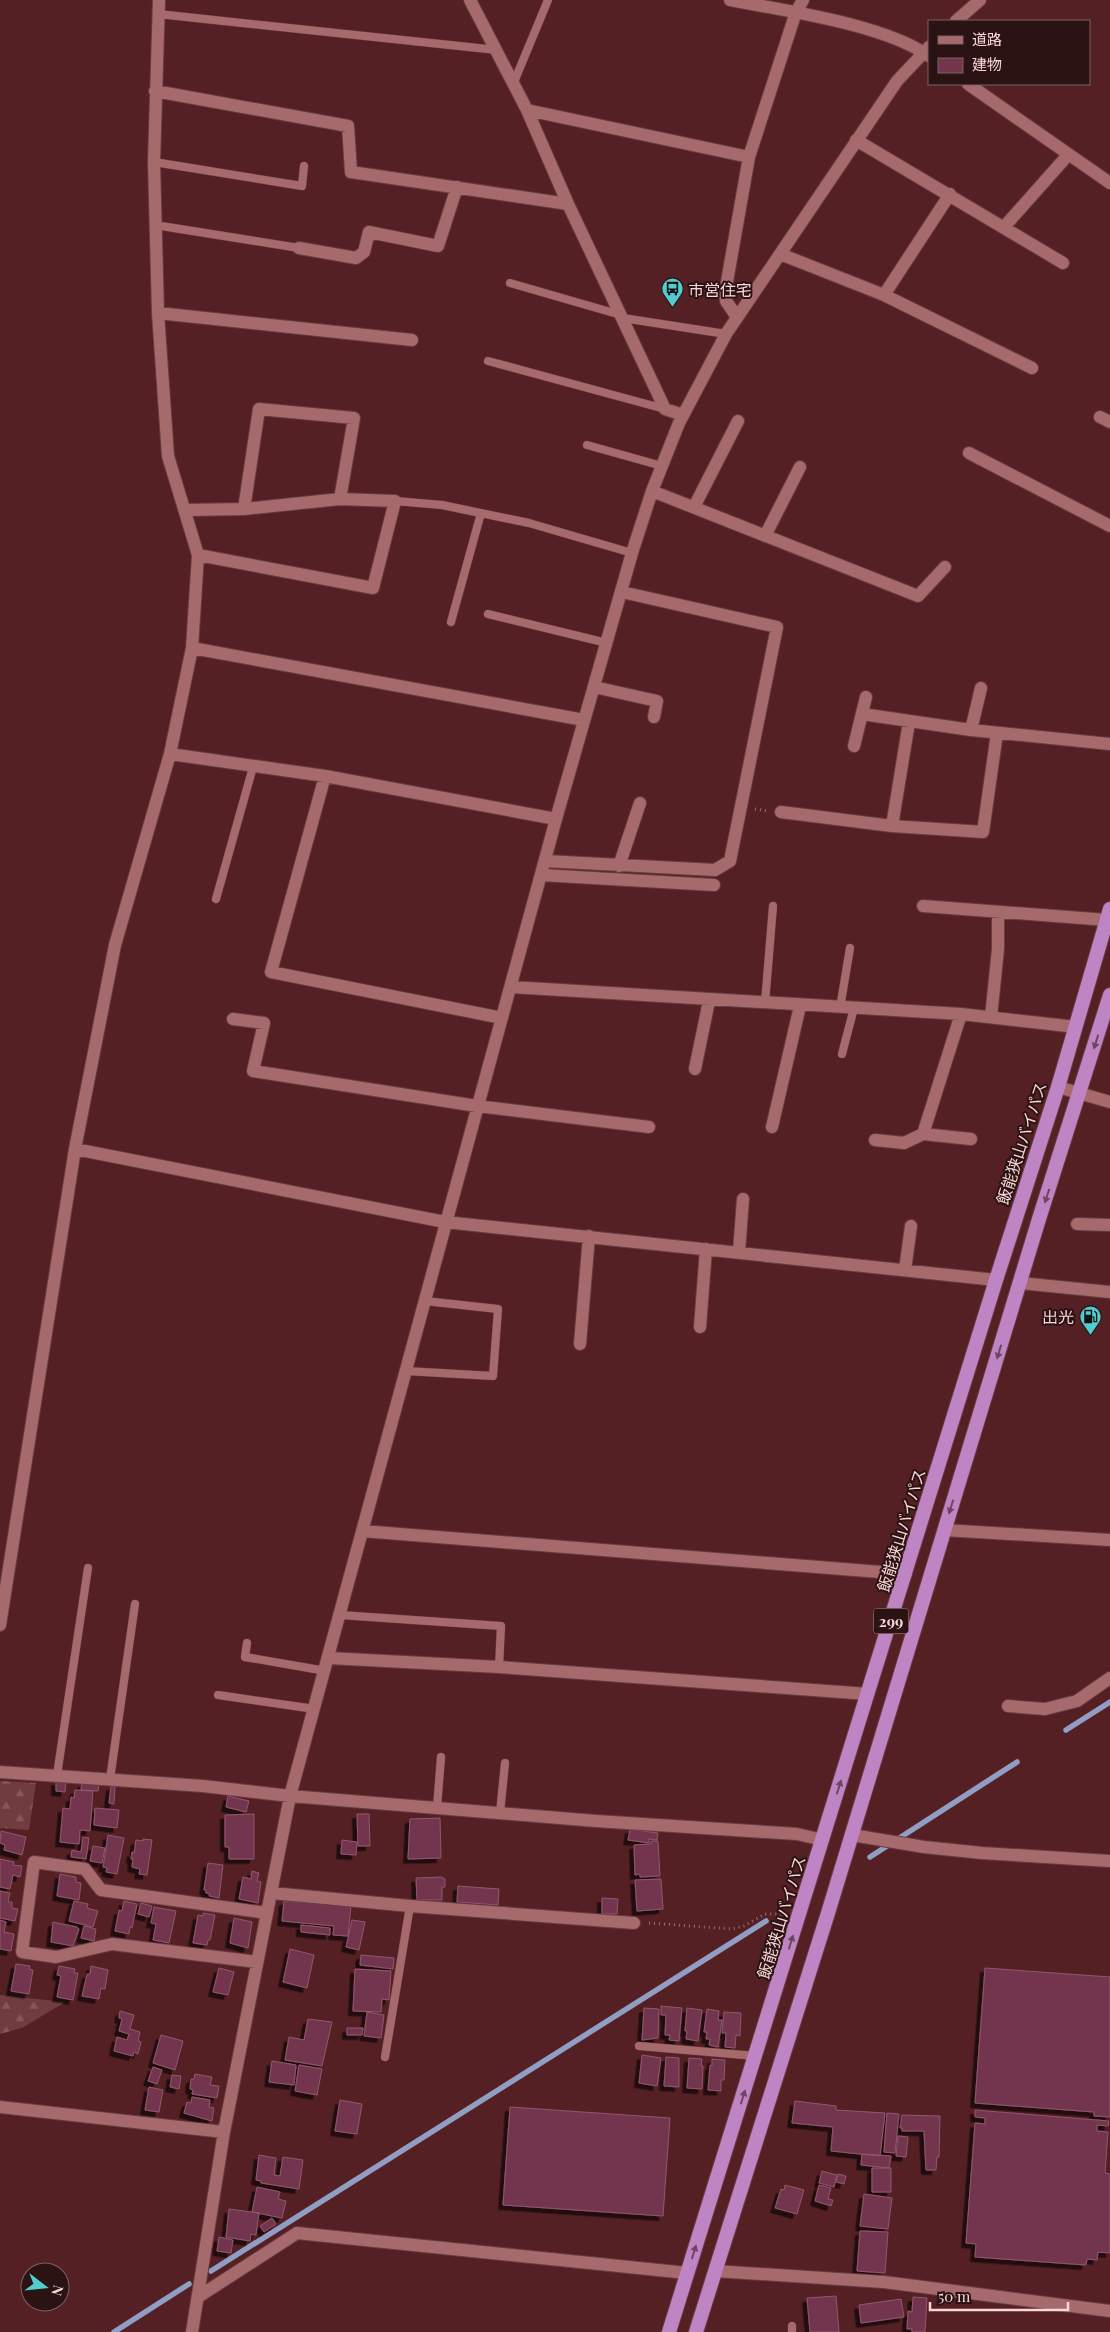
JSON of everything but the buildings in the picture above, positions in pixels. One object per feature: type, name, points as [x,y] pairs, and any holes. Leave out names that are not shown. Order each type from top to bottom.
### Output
[{"type":"highway","name":"飯能狭山バイパス","points":[[668,2332],[1058,1087],[1108,914]]},
{"type":"highway","name":"299","points":[[696,2332],[852,1835],[944,1530],[1110,995]]},
{"type":"street","points":[[0,1625],[75,1149],[114,945],[170,754],[192,648],[198,555],[186,510],[168,456],[158,313],[154,162],[159,0]]},
{"type":"street","points":[[470,0],[514,82],[568,204],[665,409],[683,415]]},
{"type":"street","points":[[192,2332],[224,2132],[290,1796],[445,1222],[556,819],[632,553],[652,491],[683,415],[726,334],[897,81],[927,52],[889,37],[796,12],[730,0]]},
{"type":"street","points":[[737,317],[726,300],[724,293],[749,157],[796,12],[803,0]]},
{"type":"street","points":[[957,20],[980,0]]},
{"type":"street","points":[[969,85],[1110,184]]},
{"type":"street","points":[[155,91],[348,126],[351,172],[568,204]]},
{"type":"street","points":[[527,110],[749,157]]},
{"type":"street","points":[[856,140],[950,194],[1063,263]]},
{"type":"street","points":[[1004,227],[1068,155]]},
{"type":"street","points":[[299,248],[356,258],[364,252],[369,232],[438,246],[457,188]]},
{"type":"street","points":[[884,295],[950,194]]},
{"type":"street","points":[[780,254],[884,295],[1032,368]]},
{"type":"street","points":[[158,313],[412,340]]},
{"type":"street","points":[[244,509],[259,409],[354,418],[340,499]]},
{"type":"street","points":[[694,508],[738,421]]},
{"type":"street","points":[[969,453],[1110,526]]},
{"type":"street","points":[[765,536],[800,466]]},
{"type":"street","points":[[652,491],[918,596],[945,567]]},
{"type":"street","points":[[186,510],[244,509],[340,499],[395,501],[373,588],[198,555]]},
{"type":"street","points":[[545,861],[715,870],[730,861],[777,627],[622,592]]},
{"type":"street","points":[[192,648],[584,720]]},
{"type":"street","points":[[594,688],[657,701],[654,717]]},
{"type":"street","points":[[971,730],[981,688]]},
{"type":"street","points":[[854,746],[866,697]]},
{"type":"street","points":[[862,714],[971,730],[1110,744]]},
{"type":"street","points":[[892,826],[909,722]]},
{"type":"street","points":[[781,812],[892,826],[983,832],[997,733]]},
{"type":"street","points":[[170,754],[325,776],[556,819]]},
{"type":"street","points":[[325,776],[271,972],[502,1018]]},
{"type":"street","points":[[619,866],[640,803]]},
{"type":"street","points":[[541,874],[714,885]]},
{"type":"street","points":[[923,906],[998,912],[1108,914]]},
{"type":"street","points":[[991,1017],[998,948],[998,912]]},
{"type":"street","points":[[511,987],[709,1001],[961,1014],[1076,1027]]},
{"type":"street","points":[[695,1069],[709,1001]]},
{"type":"street","points":[[772,1127],[800,1006]]},
{"type":"street","points":[[923,1134],[961,1014]]},
{"type":"street","points":[[233,1019],[264,1023],[253,1071],[477,1106],[649,1127]]},
{"type":"street","points":[[1058,1087],[1110,1102]]},
{"type":"street","points":[[875,1140],[904,1143],[923,1134],[971,1139]]},
{"type":"street","points":[[75,1149],[445,1222],[996,1280]]},
{"type":"street","points":[[739,1252],[743,1199]]},
{"type":"street","points":[[1077,1224],[1110,1225]]},
{"type":"street","points":[[906,1270],[911,1226]]},
{"type":"street","points":[[580,1344],[589,1236]]},
{"type":"street","points":[[700,1327],[706,1249]]},
{"type":"street","points":[[1020,1283],[1110,1292]]},
{"type":"street","points":[[944,1530],[1110,1540]]},
{"type":"street","points":[[362,1531],[906,1574]]},
{"type":"street","points":[[327,1664],[499,1667],[868,1694]]},
{"type":"street","points":[[1008,1706],[1046,1709],[1077,1701],[1110,1678]]},
{"type":"street","points":[[0,1772],[110,1778],[290,1796],[797,1834],[823,1840]]},
{"type":"street","points":[[852,1835],[982,1853],[1110,1861]]},
{"type":"street","points":[[257,1962],[112,1944],[56,1957],[22,1952],[34,1862],[85,1869],[101,1890],[268,1913]]},
{"type":"street","points":[[272,1893],[410,1906],[634,1922]]},
{"type":"street","points":[[0,2107],[224,2132]]},
{"type":"street","points":[[198,2297],[297,2233],[687,2274]]},
{"type":"street","points":[[715,2271],[884,2282],[1110,2311]]},
{"type":"lane","points":[[514,82],[548,0]]},
{"type":"lane","points":[[158,14],[497,50]]},
{"type":"lane","points":[[154,162],[302,186],[304,166]]},
{"type":"lane","points":[[155,225],[299,248]]},
{"type":"lane","points":[[510,282],[622,317],[726,334]]},
{"type":"lane","points":[[488,361],[665,409]]},
{"type":"lane","points":[[587,445],[662,466]]},
{"type":"lane","points":[[395,501],[442,505],[529,522],[632,553]]},
{"type":"lane","points":[[451,622],[481,513]]},
{"type":"lane","points":[[488,614],[607,643]]},
{"type":"lane","points":[[216,899],[253,767]]},
{"type":"lane","points":[[765,1003],[772,906]]},
{"type":"lane","points":[[840,1008],[850,948]]},
{"type":"lane","points":[[842,1054],[854,1008]]},
{"type":"lane","points":[[406,1371],[493,1376],[498,1309],[425,1301]]},
{"type":"lane","points":[[57,1775],[88,1568]]},
{"type":"lane","points":[[110,1778],[135,1604]]},
{"type":"lane","points":[[340,1615],[501,1626],[499,1667]]},
{"type":"lane","points":[[247,1643],[245,1657],[327,1664]]},
{"type":"lane","points":[[218,1695],[315,1709]]},
{"type":"lane","points":[[437,1807],[441,1757]]},
{"type":"lane","points":[[500,1813],[505,1763]]},
{"type":"lane","points":[[385,2057],[410,1906]]},
{"type":"lane","points":[[639,2046],[756,2056]]},
{"type":"path","points":[[742,807],[781,812]]},
{"type":"path","points":[[634,1922],[732,1929],[744,1926],[765,1914],[800,1913]]},
{"type":"green space","points":[[0,1781],[36,1783],[29,1830],[0,1828]]},
{"type":"green space","points":[[0,1995],[65,2002],[22,2028],[0,2034]]},
{"type":"waterway","points":[[1066,1730],[1110,1702]]},
{"type":"waterway","points":[[870,1857],[1017,1762]]},
{"type":"waterway","points":[[211,2271],[766,1921]]},
{"type":"waterway","points":[[114,2332],[189,2284]]},
{"type":"place","name":"市営住宅","points":[[672,308]]},
{"type":"place","name":"出光","points":[[1090,1335]]}]
